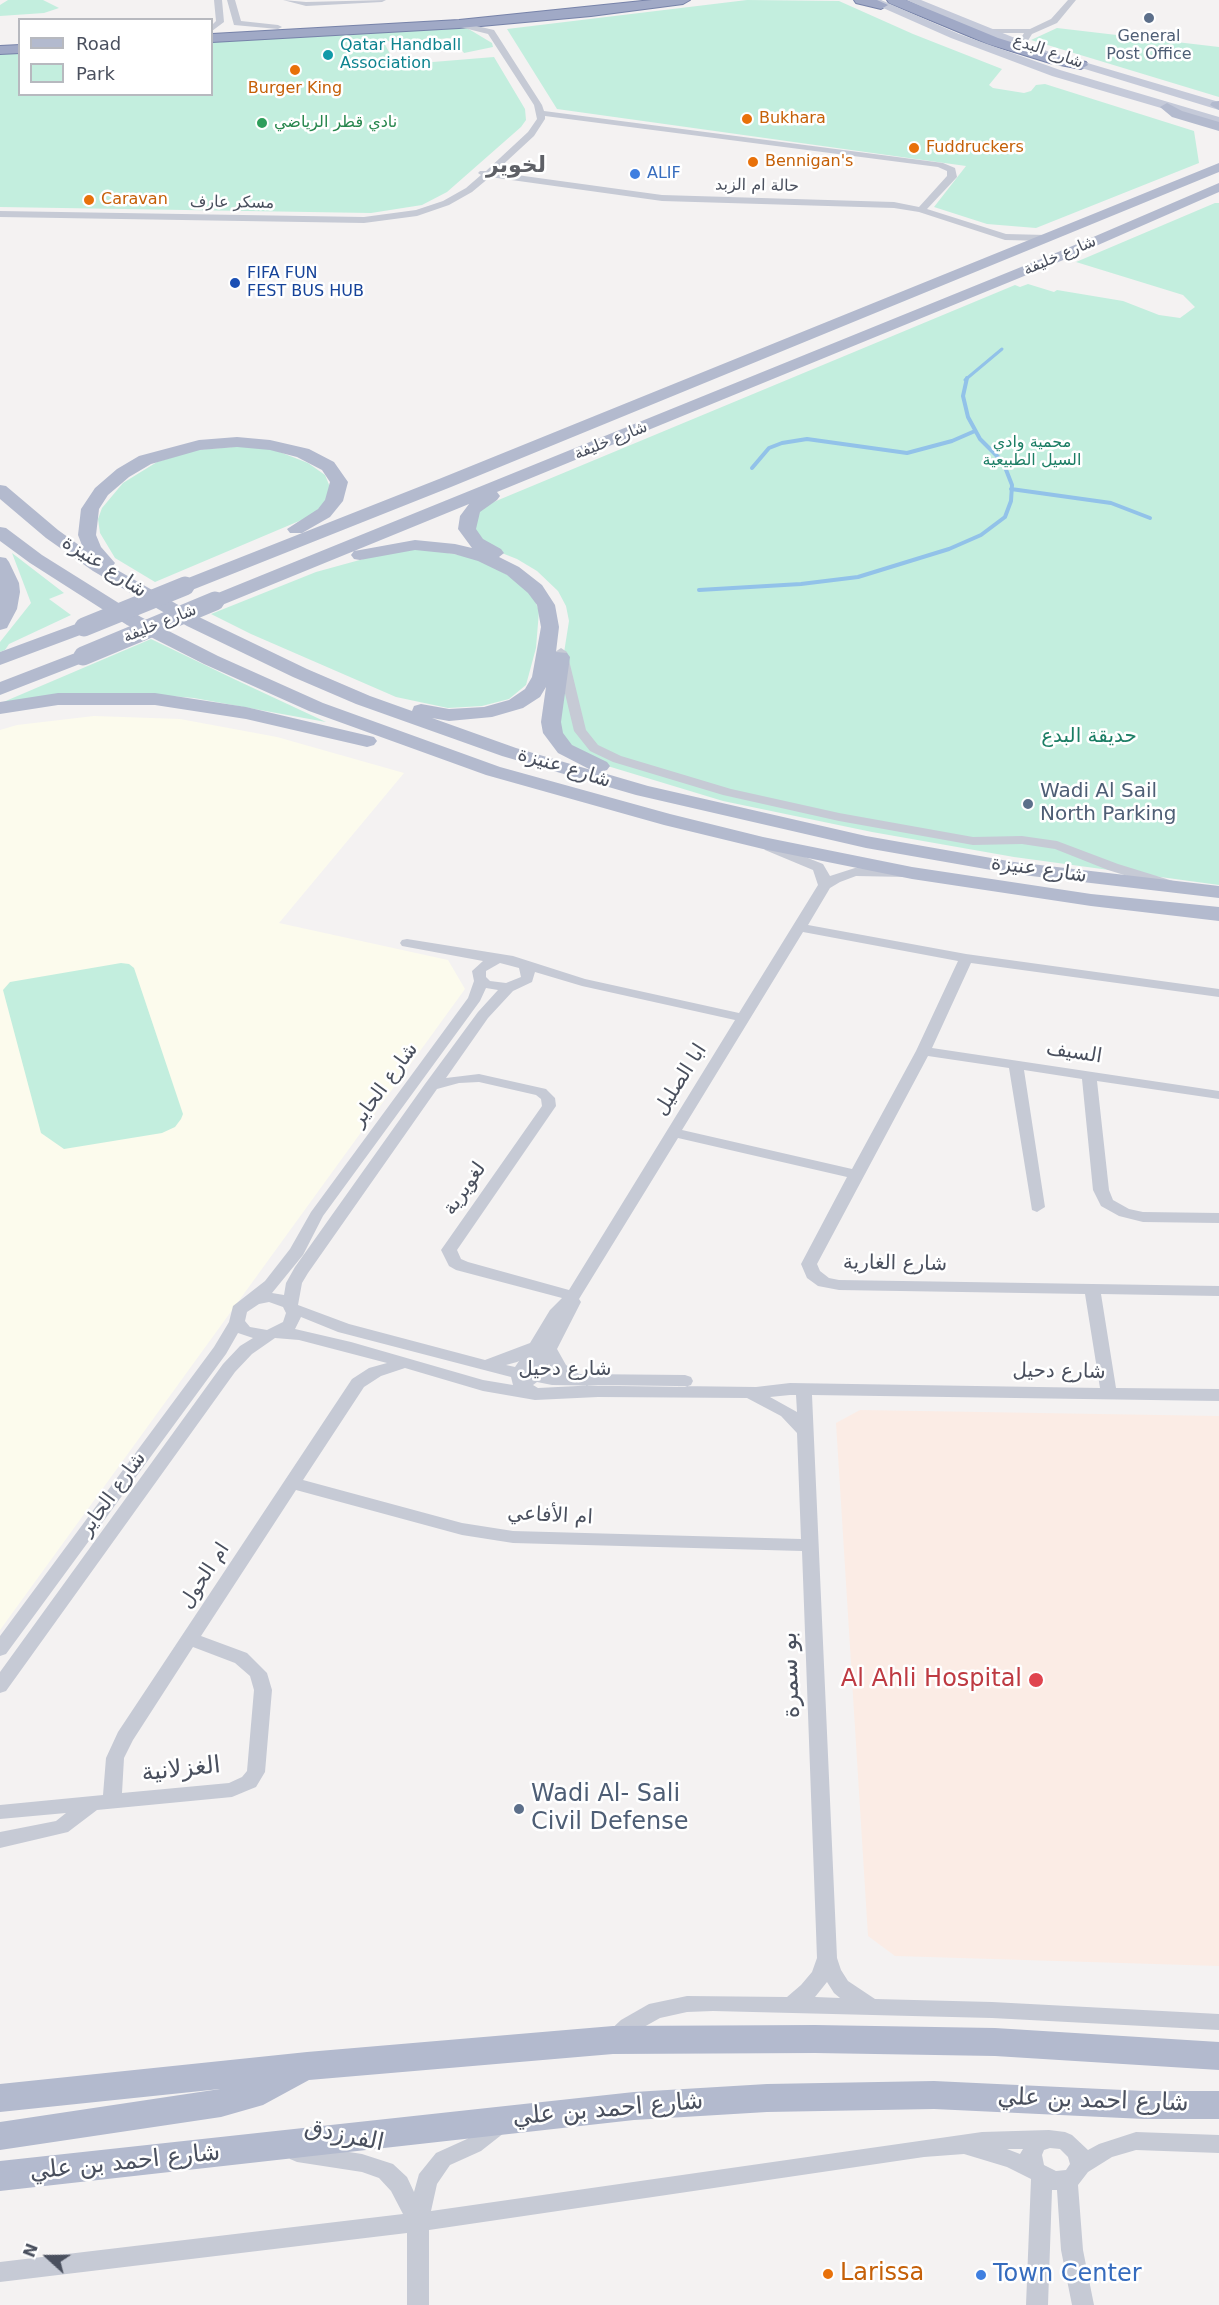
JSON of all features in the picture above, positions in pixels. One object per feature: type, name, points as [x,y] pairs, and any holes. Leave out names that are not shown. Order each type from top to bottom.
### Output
[{"type":"highway","points":[[213,30],[475,15],[630,0]]},
{"type":"highway","points":[[213,38],[459,24],[683,0]]},
{"type":"highway","points":[[861,0],[882,2],[993,41],[1050,59],[1081,65]]},
{"type":"highway","points":[[0,43],[18,44]]},
{"type":"highway","points":[[0,50],[18,45]]},
{"type":"main road","name":"شارع البدع","points":[[914,0],[1021,45],[1218,106]]},
{"type":"main road","name":"شارع البدع","points":[[882,2],[995,51],[1167,107],[1219,121]]},
{"type":"main road","points":[[1167,107],[1177,114],[1219,127]]},
{"type":"main road","name":"شارع خليفة","points":[[0,659],[1213,170],[1219,162]]},
{"type":"main road","name":"شارع خليفة","points":[[0,689],[1068,254],[1219,187]]},
{"type":"main road","points":[[1172,207],[1200,202],[1219,195]]},
{"type":"main road","points":[[131,587],[123,575],[102,560],[93,549],[87,535],[86,525],[90,509],[101,492],[133,467],[157,456],[184,448],[237,442],[297,451],[315,458],[333,471],[337,477],[339,489],[334,501],[324,513],[286,534],[212,568],[189,584]]},
{"type":"main road","points":[[560,462],[483,500],[473,509],[466,523],[468,534],[476,543],[537,575],[556,594],[562,606],[564,620],[551,728],[556,739],[565,749],[597,766],[710,802],[735,814]]},
{"type":"main road","name":"شارع عنيزة","points":[[0,490],[52,534],[131,587],[194,622],[314,679],[413,719],[508,752],[622,786],[735,814],[921,852],[1044,872],[1219,892]]},
{"type":"main road","name":"شارع عنيزة","points":[[0,532],[72,583],[134,621],[211,660],[316,707],[493,771],[611,806],[763,843],[912,873],[1080,898],[1219,915]]},
{"type":"main road","points":[[221,599],[269,586],[363,554],[402,546],[427,545],[471,553],[506,567],[530,584],[546,604],[550,627],[539,685],[525,699],[502,709],[461,715],[436,713],[314,679]]},
{"type":"main road","points":[[0,561],[10,582],[11,592],[8,609],[0,624]]},
{"type":"main road","points":[[0,708],[58,699],[155,699],[199,704],[285,721],[437,761],[493,771]]},
{"type":"main road","points":[[0,2098],[307,2066],[613,2040],[815,2039],[984,2042],[1219,2056]]},
{"type":"main road","points":[[0,2136],[106,2122],[236,2100],[266,2088],[307,2066]]},
{"type":"main road","name":"شارع احمد بن علي","points":[[0,2176],[634,2106],[767,2097],[934,2095],[1144,2105],[1219,2105]]},
{"type":"main road","points":[[1144,2105],[1219,2118]]},
{"type":"street","points":[[213,29],[220,22],[218,0]]},
{"type":"street","points":[[231,0],[237,23],[278,27]]},
{"type":"street","points":[[287,0],[306,4],[382,0]]},
{"type":"street","points":[[1046,23],[1043,19],[1060,0]]},
{"type":"street","points":[[1021,45],[1032,31],[1054,21],[1072,0]]},
{"type":"street","points":[[492,32],[497,25],[511,19]]},
{"type":"street","points":[[459,24],[492,32],[538,105],[540,113],[570,115],[940,165],[952,170],[952,177],[921,210]]},
{"type":"street","points":[[984,31],[1032,31]]},
{"type":"street","name":"مسكر عارف","points":[[459,196],[501,162],[536,129],[542,119],[540,113]]},
{"type":"street","name":"مسكر عارف","points":[[0,214],[364,220],[417,213],[438,207],[476,185],[532,128],[540,113]]},
{"type":"street","points":[[501,162],[505,171],[519,179]]},
{"type":"street","name":"حالة ام الزبد","points":[[485,174],[662,198],[874,203],[921,210],[990,234],[1016,239],[1046,238]]},
{"type":"street","name":"حالة ام الزبد","points":[[476,185],[495,180],[519,179]]},
{"type":"street","points":[[990,234],[1001,246],[999,257]]},
{"type":"street","name":"شارع عنيزة","points":[[561,652],[582,736],[594,748],[616,759],[728,792],[839,817],[973,841],[1022,840],[1058,845],[1113,867],[1185,889]]},
{"type":"street","points":[[763,843],[818,867],[825,885],[855,872],[912,873]]},
{"type":"street","name":"ابا الصليل","points":[[524,1379],[542,1348],[556,1314],[573,1296],[825,885]]},
{"type":"street","points":[[799,927],[966,958],[1219,993]]},
{"type":"street","points":[[407,943],[437,950],[513,960],[582,982],[743,1018]]},
{"type":"street","points":[[437,950],[492,987],[512,987],[542,982],[582,982]]},
{"type":"street","name":"شارع الغارية","points":[[966,958],[922,1051],[809,1264],[813,1274],[824,1282],[839,1285],[1219,1291]]},
{"type":"street","points":[[480,978],[483,966],[498,959]]},
{"type":"street","points":[[512,987],[522,983],[529,974],[525,965]]},
{"type":"street","name":"شارع الحاير","points":[[255,1299],[272,1285],[297,1251],[316,1215],[475,998],[480,978]]},
{"type":"street","name":"شارع الحاير","points":[[291,1306],[294,1283],[301,1271],[483,1015],[512,987]]},
{"type":"street","name":"السيف","points":[[922,1051],[1219,1095]]},
{"type":"street","points":[[456,1052],[462,1063],[479,1078]]},
{"type":"street","points":[[1016,1066],[1037,1207]]},
{"type":"street","points":[[1089,1077],[1101,1190],[1106,1203],[1124,1213],[1143,1217],[1219,1218]]},
{"type":"street","name":"لغويرية","points":[[430,1087],[448,1081],[479,1078],[541,1092],[548,1098],[549,1106],[449,1250],[450,1256],[462,1266],[573,1296]]},
{"type":"street","points":[[673,1132],[857,1175]]},
{"type":"street","points":[[1092,1288],[1108,1393]]},
{"type":"street","points":[[276,1298],[291,1306],[293,1319],[290,1325],[272,1334],[245,1331],[237,1322],[239,1310],[255,1299],[276,1298]]},
{"type":"street","name":"شارع دحيل","points":[[291,1306],[325,1323],[483,1365],[524,1379],[754,1383],[797,1389],[1219,1395]]},
{"type":"street","name":"شارع الحاير","points":[[0,1649],[220,1350],[237,1322]]},
{"type":"street","name":"شارع الحاير","points":[[0,1686],[229,1368],[246,1350],[272,1334]]},
{"type":"street","name":"شارع دحيل","points":[[272,1334],[300,1335],[504,1390],[536,1394],[598,1391],[768,1393],[797,1389]]},
{"type":"street","points":[[351,1347],[361,1368],[358,1383]]},
{"type":"street","points":[[483,1365],[542,1348],[560,1369],[575,1380]]},
{"type":"street","name":"ام الحول","points":[[112,1803],[114,1768],[120,1747],[358,1383],[384,1367],[406,1362]]},
{"type":"street","points":[[504,1390],[524,1379],[536,1394]]},
{"type":"street","name":"بو سمرة","points":[[797,1389],[806,1432],[827,1958],[832,1973],[841,1987],[855,1998],[871,2006]]},
{"type":"street","points":[[740,1392],[779,1406],[806,1432]]},
{"type":"street","name":"ام الأفاعي","points":[[293,1483],[462,1529],[513,1537],[811,1545]]},
{"type":"street","name":"الغزلانية","points":[[0,1812],[232,1791],[249,1782],[256,1772],[263,1690],[258,1673],[241,1658],[190,1639]]},
{"type":"street","points":[[0,1840],[61,1827],[93,1805]]},
{"type":"street","name":"بو سمرة","points":[[792,2004],[808,1991],[820,1976],[827,1958]]},
{"type":"street","points":[[613,2040],[628,2026],[656,2010],[713,2003],[1051,2012],[1219,2022]]},
{"type":"street","name":"الفرزدق","points":[[418,2305],[418,2222],[427,2181],[437,2164],[474,2145],[506,2120]]},
{"type":"street","points":[[1037,2305],[1041,2243],[1039,2174],[1031,2161],[1031,2154],[1037,2144],[1049,2139],[1058,2139],[1073,2145],[1078,2151],[1074,2173],[1072,2250],[1083,2305]]},
{"type":"street","name":"شارع احمد بن علي","points":[[0,2272],[418,2222],[924,2148],[964,2145],[982,2141],[1049,2139]]},
{"type":"street","name":"شارع احمد بن علي","points":[[1074,2173],[1106,2150],[1136,2141],[1219,2144]]},
{"type":"street","name":"شارع احمد بن علي","points":[[964,2145],[1012,2160],[1039,2174]]},
{"type":"street","name":"الفرزدق","points":[[267,2148],[362,2163],[386,2172],[399,2184],[418,2222]]},
{"type":"street","points":[[1039,2174],[1054,2181],[1074,2173]]},
{"type":"shaded area","points":[[94,716],[180,719],[277,737],[404,773],[279,923],[448,960],[465,989],[0,1630],[0,730],[17,725]]},
{"type":"shaded area","name":"Al Ahli Hospital","points":[[860,1410],[1219,1416],[1219,1966],[895,1956],[868,1936],[836,1423]]},
{"type":"green space","points":[[8,0],[43,0],[59,8],[44,13],[0,16],[0,5]]},
{"type":"green space","points":[[747,0],[839,1],[913,34],[1002,69],[989,85],[993,88],[1024,93],[1031,91],[1036,85],[1045,84],[1194,131],[1199,163],[1036,228],[987,224],[934,207],[966,166],[557,109],[507,29]]},
{"type":"green space","name":"نادي قطر الرياضي","points":[[467,28],[492,43],[493,47],[464,53],[453,38],[391,42],[382,39],[396,65],[494,57],[525,109],[526,120],[521,127],[447,192],[422,205],[371,213],[0,207],[0,52],[18,51],[18,96],[213,96],[213,41]]},
{"type":"green space","points":[[1057,28],[1219,47],[1219,97],[1031,40]]},
{"type":"green space","points":[[1219,203],[1219,885],[1014,857],[872,832],[723,801],[591,761],[558,735],[560,678],[569,621],[566,606],[558,591],[537,571],[517,559],[489,548],[468,520],[484,506],[1015,285],[1020,287],[1028,284],[1054,292],[1057,290],[1123,301],[1159,315],[1180,318],[1195,307],[1183,295],[1076,262]]},
{"type":"green space","points":[[246,446],[272,449],[308,463],[325,475],[330,487],[327,501],[311,516],[155,582],[115,558],[100,533],[98,519],[102,508],[123,483],[157,462],[196,450]]},
{"type":"green space","points":[[425,549],[484,562],[513,578],[534,598],[539,611],[536,648],[526,685],[509,699],[482,706],[448,708],[396,697],[251,634],[211,614],[316,572],[396,550]]},
{"type":"green space","points":[[12,553],[64,593],[49,599],[71,615],[9,644],[5,650],[0,652],[0,642],[31,603]]},
{"type":"green space","points":[[151,639],[326,722],[194,698],[134,693],[69,695],[1,703]]},
{"type":"green space","points":[[121,963],[129,964],[134,968],[183,1114],[175,1127],[162,1133],[64,1149],[41,1133],[3,990],[10,982]]},
{"type":"waterway","points":[[967,378],[1002,349]]},
{"type":"waterway","points":[[967,378],[963,396],[968,417],[980,439],[1003,462],[1012,489]]},
{"type":"waterway","points":[[752,468],[769,448],[782,443],[807,439],[907,453],[952,441],[975,431]]},
{"type":"waterway","points":[[699,590],[801,584],[858,577],[949,549],[981,535],[1005,517],[1011,501],[1012,489]]},
{"type":"waterway","points":[[1012,489],[1111,503],[1150,518]]},
{"type":"place","name":"General Post Office","points":[[1149,18]]},
{"type":"place","name":"Qatar Handball Association","points":[[328,55]]},
{"type":"place","name":"Burger King","points":[[295,70]]},
{"type":"place","name":"Bukhara","points":[[747,119]]},
{"type":"place","name":"نادي قطر الرياضي","points":[[262,123]]},
{"type":"place","name":"Fuddruckers","points":[[914,148]]},
{"type":"place","name":"Bennigan's","points":[[753,162]]},
{"type":"place","name":"ALIF","points":[[635,174]]},
{"type":"place","name":"Caravan","points":[[89,200]]},
{"type":"place","name":"FIFA FUN FEST BUS HUB","points":[[235,283]]},
{"type":"place","name":"Wadi Al Sail North Parking","points":[[1028,804]]},
{"type":"place","name":"Al Ahli Hospital","points":[[1036,1680]]},
{"type":"place","name":"Wadi Al- Sali Civil Defense","points":[[519,1809]]},
{"type":"place","name":"Larissa","points":[[828,2274]]},
{"type":"place","name":"Town Center","points":[[981,2275]]},
{"type":"district","name":"لخوير","points":[[516,166]]},
{"type":"park label","name":"محمية وادي السيل الطبيعية","points":[[1032,452]]},
{"type":"park label","name":"حديقة البدع","points":[[1089,737]]}]
